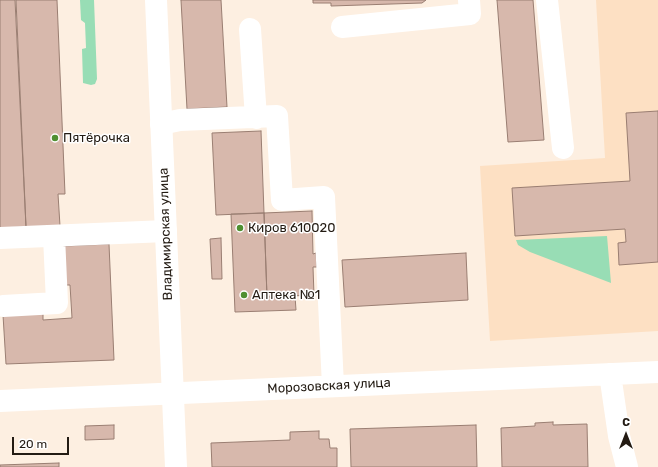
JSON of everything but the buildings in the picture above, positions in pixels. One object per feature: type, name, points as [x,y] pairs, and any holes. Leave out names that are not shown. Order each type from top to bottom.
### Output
[{"type":"street","name":"Владимирская улица","points":[[156,0],[176,467]]},
{"type":"street","points":[[342,27],[470,14],[470,0]]},
{"type":"street","points":[[547,0],[563,148]]},
{"type":"street","points":[[250,29],[256,118]]},
{"type":"street","points":[[161,124],[180,120],[277,116],[282,200],[324,197],[333,386]]},
{"type":"street","points":[[0,238],[166,231]]},
{"type":"street","points":[[3,306],[57,303],[54,236]]},
{"type":"street","name":"Морозовская улица","points":[[0,401],[658,372]]},
{"type":"street","points":[[610,374],[619,436],[626,467]]},
{"type":"shaded area","points":[[596,0],[658,0],[658,331],[490,341],[480,166],[605,158]]},
{"type":"green space","points":[[80,0],[94,0],[97,79],[95,84],[91,85],[83,83],[82,49],[86,48],[85,23],[81,20]]},
{"type":"green space","points":[[607,236],[611,283],[530,252],[518,245],[516,240]]},
{"type":"place","name":"Пятёрочка","points":[[55,138]]},
{"type":"place","name":"Киров 610020","points":[[240,228]]},
{"type":"place","name":"Аптека №1","points":[[244,295]]}]
